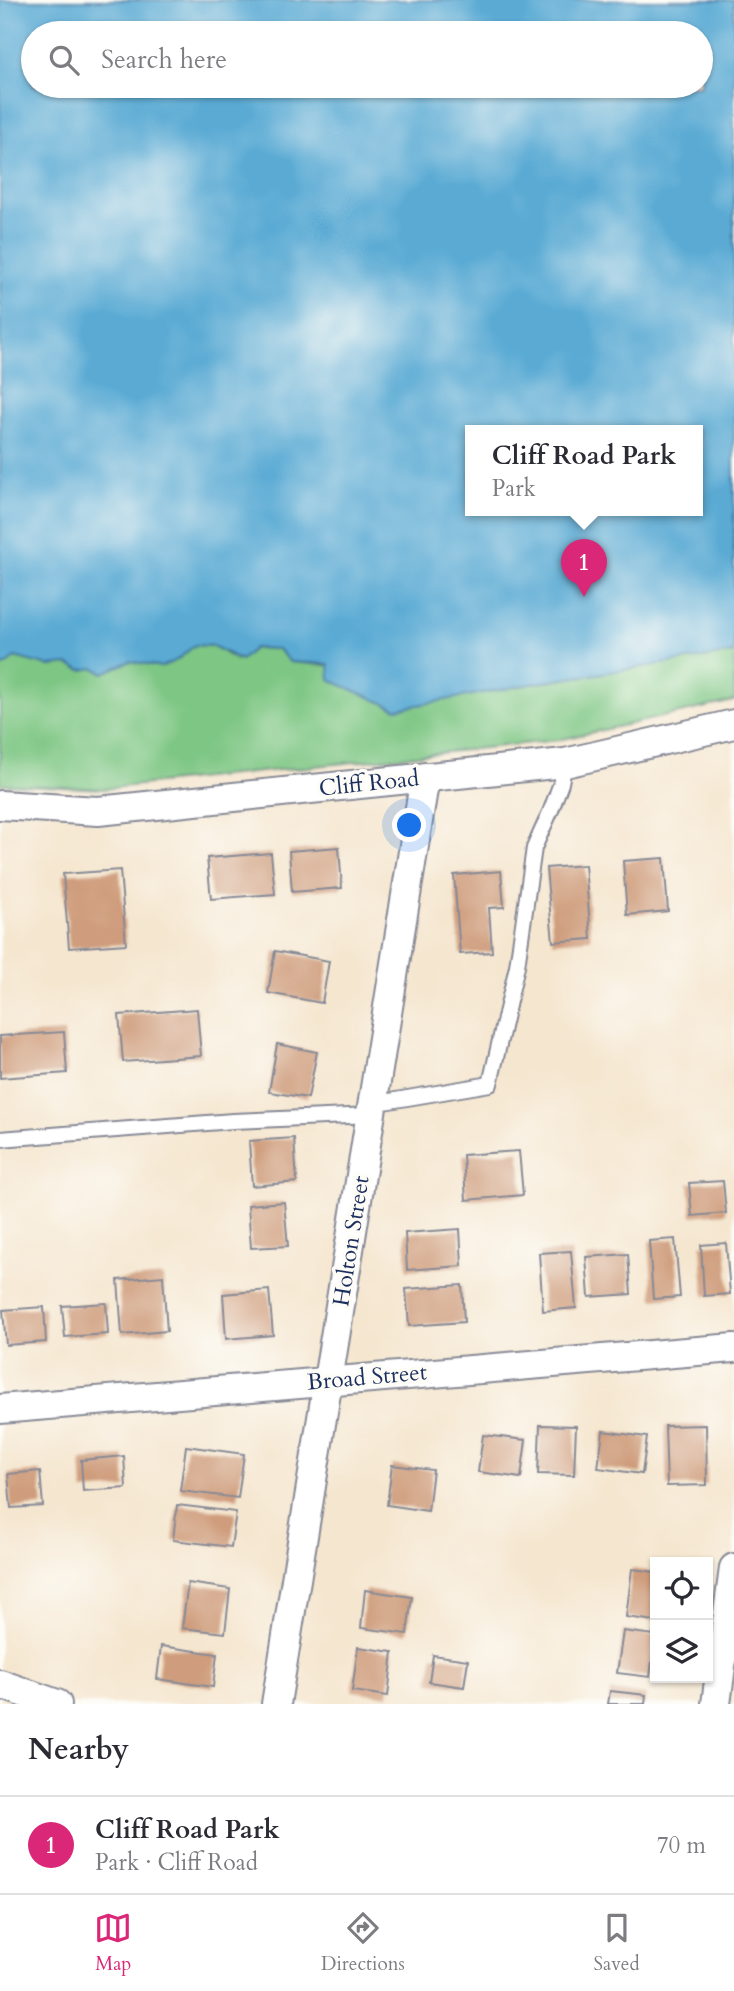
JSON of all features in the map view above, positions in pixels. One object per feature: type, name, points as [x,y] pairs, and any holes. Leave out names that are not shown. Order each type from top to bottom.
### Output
[{"type":"street","name":"Cliff Road","points":[[0,805],[98,811],[565,763],[734,724]]},
{"type":"street","name":"Holton Street","points":[[276,1704],[425,777]]},
{"type":"street","name":"Broad Street","points":[[0,1409],[734,1348]]},
{"type":"street","points":[[716,1704],[734,1568]]},
{"type":"street","points":[[0,1684],[57,1704]]},
{"type":"lane","points":[[0,1139],[372,1109],[491,1084],[517,966],[534,848],[561,783],[565,763]]},
{"type":"green space","points":[[195,645],[213,646],[236,660],[254,648],[278,649],[290,662],[531,684],[734,653],[734,701],[558,740],[103,789],[0,784],[0,666],[15,657],[49,666],[68,664],[82,670],[94,668],[104,673],[130,661],[161,667],[177,660]]},
{"type":"water","points":[[0,0],[734,0],[734,653],[531,684],[397,709],[330,680],[329,664],[290,662],[278,649],[254,648],[241,660],[213,646],[195,645],[177,660],[161,667],[130,661],[104,673],[94,668],[82,670],[68,664],[49,666],[15,657],[6,665],[0,666]]},
{"type":"building","points":[[339,847],[342,888],[292,892],[289,851]]},
{"type":"building","points":[[271,853],[275,894],[211,899],[207,858]]},
{"type":"building","points":[[664,858],[668,911],[627,915],[623,861]]},
{"type":"building","points":[[585,865],[591,939],[553,942],[546,868]]},
{"type":"building","points":[[120,870],[126,944],[69,948],[63,874]]},
{"type":"building","points":[[501,871],[504,907],[489,908],[492,952],[460,954],[454,875]]},
{"type":"building","points":[[275,951],[329,961],[322,1003],[268,993]]},
{"type":"building","points":[[197,1009],[201,1056],[123,1062],[119,1015]]},
{"type":"building","points":[[64,1032],[67,1073],[0,1078],[0,1036]]},
{"type":"building","points":[[277,1044],[317,1052],[308,1098],[269,1092]]},
{"type":"building","points":[[294,1138],[297,1182],[252,1186],[249,1141]]},
{"type":"building","points":[[519,1151],[523,1195],[466,1200],[463,1155]]},
{"type":"building","points":[[723,1181],[726,1213],[692,1216],[689,1183]]},
{"type":"building","points":[[284,1202],[288,1246],[251,1248],[248,1205]]},
{"type":"building","points":[[460,1229],[462,1266],[407,1270],[405,1233]]},
{"type":"building","points":[[675,1239],[680,1297],[653,1299],[649,1241]]},
{"type":"building","points":[[726,1243],[730,1294],[704,1296],[701,1245]]},
{"type":"building","points":[[571,1251],[576,1308],[543,1311],[539,1253]]},
{"type":"building","points":[[628,1254],[631,1294],[589,1297],[586,1257]]},
{"type":"building","points":[[163,1276],[167,1331],[122,1335],[118,1280]]},
{"type":"building","points":[[462,1285],[464,1322],[409,1326],[406,1289]]},
{"type":"building","points":[[269,1290],[273,1335],[226,1339],[223,1294]]},
{"type":"building","points":[[106,1303],[108,1334],[65,1337],[62,1306]]},
{"type":"building","points":[[44,1307],[46,1342],[6,1345],[3,1310]]},
{"type":"building","points":[[540,1425],[576,1426],[574,1475],[538,1474]]},
{"type":"building","points":[[706,1425],[707,1485],[667,1486],[665,1426]]},
{"type":"building","points":[[603,1431],[647,1437],[642,1474],[598,1468]]},
{"type":"building","points":[[483,1435],[526,1440],[521,1478],[478,1472]]},
{"type":"building","points":[[186,1446],[244,1454],[238,1498],[180,1491]]},
{"type":"building","points":[[124,1456],[126,1488],[83,1491],[81,1460]]},
{"type":"building","points":[[392,1465],[433,1470],[428,1511],[387,1505]]},
{"type":"building","points":[[40,1471],[43,1506],[11,1508],[8,1474]]},
{"type":"building","points":[[177,1505],[236,1512],[231,1547],[173,1540]]},
{"type":"building","points":[[632,1569],[650,1571],[650,1620],[626,1617]]},
{"type":"building","points":[[188,1583],[230,1589],[225,1633],[182,1628]]},
{"type":"building","points":[[365,1590],[412,1597],[407,1634],[361,1628]]},
{"type":"building","points":[[623,1631],[650,1634],[650,1677],[617,1673]]},
{"type":"building","points":[[161,1646],[217,1654],[213,1687],[157,1679]]},
{"type":"building","points":[[358,1647],[393,1652],[388,1696],[352,1691]]},
{"type":"building","points":[[433,1655],[468,1660],[464,1687],[429,1682]]},
{"type":"building","points":[[610,1691],[646,1695],[645,1704],[608,1704]]},
{"type":"place","name":"Cliff Road Park","points":[[584,597]]}]
